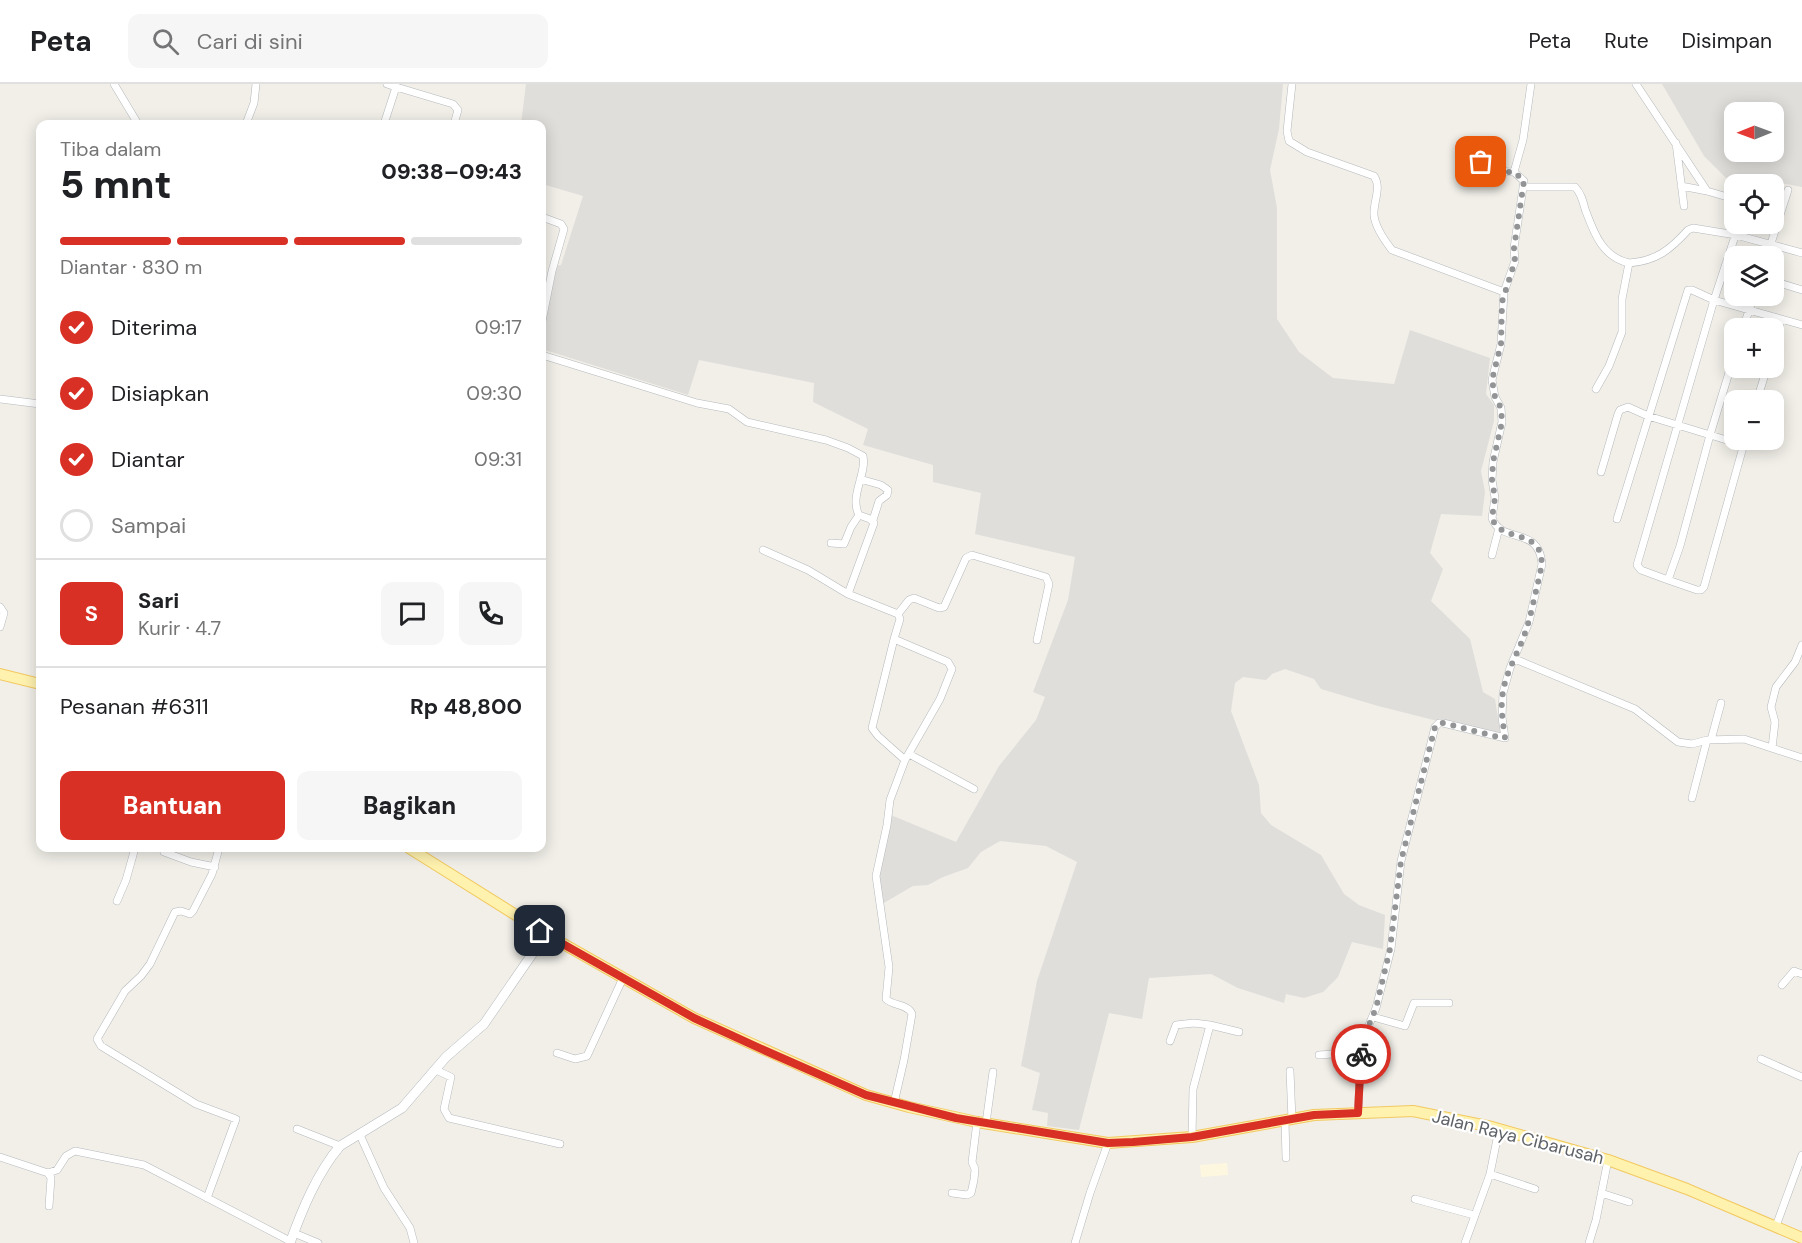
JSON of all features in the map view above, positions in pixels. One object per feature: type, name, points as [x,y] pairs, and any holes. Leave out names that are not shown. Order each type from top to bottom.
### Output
[{"type":"main road","points":[[0,673],[36,681]]},
{"type":"main road","name":"Jalan Raya Cibarusah","points":[[413,852],[546,934],[694,1018],[866,1095],[894,1103],[982,1123],[1108,1143],[1192,1137],[1314,1115],[1413,1111],[1499,1129],[1608,1160],[1687,1189],[1802,1238]]},
{"type":"street","points":[[114,84],[136,120]]},
{"type":"street","points":[[248,120],[254,103],[256,84]]},
{"type":"street","points":[[387,84],[456,106],[458,112],[455,120]]},
{"type":"street","points":[[1292,84],[1287,131],[1289,141],[1307,152],[1374,176],[1378,184],[1374,217],[1392,250],[1504,292]]},
{"type":"street","points":[[1514,172],[1523,140],[1531,84]]},
{"type":"street","points":[[1636,84],[1707,191]]},
{"type":"street","points":[[385,120],[396,87]]},
{"type":"street","points":[[1675,142],[1684,206]]},
{"type":"street","points":[[1358,1113],[1358,1072],[1361,1052],[1373,1017],[1392,943],[1401,861],[1435,727],[1443,723],[1504,738],[1501,703],[1504,685],[1529,622],[1542,564],[1533,542],[1499,528],[1492,518],[1495,498],[1492,471],[1501,433],[1502,414],[1493,390],[1492,380],[1501,344],[1504,292],[1515,261],[1514,248],[1524,179],[1515,175],[1514,172],[1493,170],[1481,162],[1472,151]]},
{"type":"street","points":[[1681,186],[1724,197]]},
{"type":"street","points":[[1523,187],[1575,187],[1579,191],[1589,219],[1604,249],[1617,260],[1629,263],[1644,262],[1663,254],[1693,228],[1736,235],[1802,253]]},
{"type":"street","points":[[1771,244],[1788,190]]},
{"type":"street","points":[[546,218],[561,224],[564,229],[546,301]]},
{"type":"street","points":[[1736,235],[1714,300],[1637,565],[1641,570],[1697,590],[1703,589],[1742,450]]},
{"type":"street","points":[[1596,389],[1610,366],[1622,332],[1622,299],[1629,263]]},
{"type":"street","points":[[1784,284],[1802,290]]},
{"type":"street","points":[[1617,519],[1686,292],[1692,290],[1714,300],[1777,318]]},
{"type":"street","points":[[1746,318],[1750,306]]},
{"type":"street","points":[[1784,320],[1802,325]]},
{"type":"street","points":[[546,356],[697,403],[729,409],[747,422],[826,440],[860,453],[864,458],[856,508],[859,515],[873,520]]},
{"type":"street","points":[[1668,580],[1680,546],[1727,378]]},
{"type":"street","points":[[0,399],[36,404]]},
{"type":"street","points":[[1601,472],[1620,410],[1631,407],[1648,416],[1724,438]]},
{"type":"street","points":[[848,594],[873,527],[879,501],[888,494],[888,490],[881,485],[860,479]]},
{"type":"street","points":[[831,543],[844,544],[859,515]]},
{"type":"street","points":[[1492,555],[1499,528]]},
{"type":"street","points":[[763,550],[808,570],[848,594],[898,614]]},
{"type":"street","points":[[898,614],[909,600],[914,598],[939,608],[945,606],[966,558],[972,555],[1046,576],[1049,584],[1037,640]]},
{"type":"street","points":[[0,607],[4,613],[0,627]]},
{"type":"street","points":[[898,614],[900,619],[872,728],[878,736],[907,757],[974,789]]},
{"type":"street","points":[[894,639],[948,663],[952,669],[940,699],[907,757],[891,793],[876,876],[890,967],[886,996],[889,1002],[909,1009],[912,1014],[894,1103]]},
{"type":"street","points":[[1772,748],[1774,726],[1772,707],[1776,687],[1795,662],[1802,645]]},
{"type":"street","points":[[1515,659],[1635,709],[1678,742],[1692,744],[1709,740],[1743,739],[1802,758]]},
{"type":"street","points":[[1692,798],[1721,703]]},
{"type":"street","points":[[117,901],[134,852]]},
{"type":"street","points":[[164,852],[191,862],[215,867]]},
{"type":"street","points":[[207,1198],[236,1119],[196,1104],[100,1046],[97,1039],[125,992],[150,964],[175,912],[181,910],[190,914],[193,911],[215,867],[218,852]]},
{"type":"street","points":[[291,1239],[323,1168],[340,1146],[402,1108],[446,1057],[484,1024],[546,934]]},
{"type":"street","points":[[1782,985],[1791,972],[1802,974]]},
{"type":"street","points":[[557,1053],[575,1059],[583,1059],[587,1056],[623,978]]},
{"type":"street","points":[[1373,1017],[1405,1026],[1414,1003],[1449,1003]]},
{"type":"street","points":[[1170,1041],[1176,1025],[1194,1023],[1239,1032]]},
{"type":"street","points":[[1192,1137],[1193,1089],[1210,1025]]},
{"type":"street","points":[[1319,1055],[1361,1052]]},
{"type":"street","points":[[1761,1059],[1802,1077]]},
{"type":"street","points":[[436,1070],[451,1077],[444,1109],[449,1118],[560,1144]]},
{"type":"street","points":[[1287,1158],[1290,1071]]},
{"type":"street","points":[[952,1193],[967,1195],[971,1193],[975,1169],[972,1162],[993,1072]]},
{"type":"street","points":[[297,1129],[340,1146]]},
{"type":"street","points":[[1465,1243],[1490,1174],[1499,1129]]},
{"type":"street","points":[[360,1135],[384,1188],[410,1228],[414,1243]]},
{"type":"street","points":[[1076,1243],[1090,1192],[1108,1143]]},
{"type":"street","points":[[0,1157],[48,1173],[57,1170],[66,1155],[75,1151],[144,1165],[291,1239],[318,1243]]},
{"type":"street","points":[[1776,1226],[1802,1155]]},
{"type":"street","points":[[1589,1243],[1608,1160]]},
{"type":"street","points":[[48,1173],[51,1178],[49,1206]]},
{"type":"street","points":[[1490,1174],[1535,1189]]},
{"type":"street","points":[[1601,1193],[1629,1202]]},
{"type":"street","points":[[1415,1199],[1474,1215]]},
{"type":"shaded area","points":[[526,84],[1283,84],[1279,129],[1270,170],[1277,208],[1277,319],[1299,352],[1333,378],[1394,384],[1410,330],[1490,358],[1486,394],[1494,405],[1494,421],[1481,471],[1485,492],[1482,516],[1441,514],[1430,553],[1443,569],[1431,601],[1470,639],[1483,692],[1495,699],[1501,737],[1321,689],[1314,679],[1285,669],[1272,674],[1266,680],[1243,677],[1235,683],[1231,711],[1259,785],[1261,813],[1271,825],[1321,855],[1344,894],[1359,905],[1385,915],[1383,949],[1352,942],[1338,977],[1323,992],[1304,998],[1286,994],[1284,1003],[1238,988],[1211,974],[1149,978],[1142,1019],[1109,1013],[1079,1130],[1047,1126],[1048,1113],[1032,1110],[1040,1073],[1021,1066],[1037,981],[1077,862],[1046,846],[1000,841],[981,852],[968,868],[928,885],[913,886],[882,904],[875,872],[886,813],[956,842],[999,766],[1036,720],[1045,697],[1033,692],[1068,600],[1075,557],[975,534],[981,493],[933,482],[933,465],[863,445],[868,429],[813,402],[814,383],[699,360],[688,395],[546,350],[546,287],[551,267],[561,265],[583,196],[546,185],[546,120],[522,120]]},
{"type":"shaded area","points":[[1662,84],[1802,84],[1802,187],[1784,184],[1784,174],[1724,174],[1724,176],[1704,156]]},
{"type":"shaded area","points":[[1227,1163],[1228,1175],[1201,1177],[1200,1165]]},
{"type":"way so far","points":[[1361,1054],[1366,1032],[1376,1008],[1390,949],[1401,861],[1419,798],[1435,727],[1443,723],[1505,738],[1501,703],[1503,693],[1510,668],[1529,622],[1542,564],[1539,549],[1533,542],[1499,528],[1492,518],[1495,498],[1492,471],[1502,414],[1495,397],[1492,380],[1501,344],[1502,302],[1515,261],[1514,248],[1524,179],[1514,175],[1514,172],[1497,172],[1481,162]]},
{"type":"route","points":[[540,931],[694,1018],[866,1095],[978,1122],[1054,1135],[1108,1143],[1133,1142],[1192,1137],[1314,1115],[1358,1113],[1358,1072],[1361,1054]]}]
